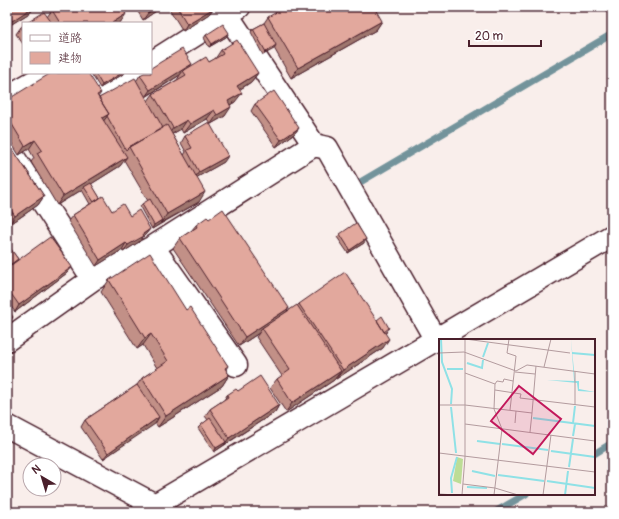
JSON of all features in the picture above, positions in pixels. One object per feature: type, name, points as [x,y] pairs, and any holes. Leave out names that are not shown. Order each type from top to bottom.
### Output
[{"type":"street","points":[[152,62],[230,9],[314,145],[327,148],[436,340]]},
{"type":"street","points":[[7,97],[47,74]]},
{"type":"street","points":[[87,74],[100,95],[133,74]]},
{"type":"street","points":[[7,340],[93,279],[153,247],[314,145]]},
{"type":"street","points":[[7,147],[93,279]]},
{"type":"street","points":[[7,426],[152,510],[612,236]]},
{"type":"street","points":[[153,247],[236,365]]},
{"type":"building","points":[[7,7],[33,7],[12,21],[7,13]]},
{"type":"building","points":[[57,7],[121,7],[126,14],[114,22],[59,22],[52,10]]},
{"type":"building","points":[[144,7],[157,7],[148,13]]},
{"type":"building","points":[[177,7],[213,7],[214,8],[187,24]]},
{"type":"building","points":[[285,7],[374,7],[382,21],[298,68],[268,17]]},
{"type":"building","points":[[44,12],[51,22],[29,22]]},
{"type":"building","points":[[264,23],[276,45],[266,52],[253,29]]},
{"type":"building","points":[[223,24],[229,33],[212,44],[206,35]]},
{"type":"building","points":[[237,40],[258,73],[237,86],[242,93],[228,101],[231,107],[217,115],[214,110],[190,124],[187,120],[173,128],[153,94],[186,75],[183,71],[206,57],[209,62],[223,54],[221,50]]},
{"type":"building","points":[[182,49],[192,64],[150,90],[140,75],[152,74],[152,67]]},
{"type":"building","points":[[49,74],[89,74],[101,93],[97,95],[109,114],[102,118],[127,157],[63,196],[37,153],[42,150],[35,140],[25,146],[7,116],[7,100]]},
{"type":"building","points":[[96,74],[120,74],[102,85]]},
{"type":"building","points":[[135,78],[163,128],[126,150],[107,116],[109,114],[99,98]]},
{"type":"building","points":[[274,91],[299,128],[281,140],[255,104]]},
{"type":"building","points":[[209,122],[228,156],[199,172],[187,150],[192,148],[185,136]]},
{"type":"building","points":[[167,125],[205,192],[167,214],[129,147]]},
{"type":"building","points":[[7,141],[44,196],[15,216],[7,204]]},
{"type":"building","points":[[91,183],[100,198],[94,202],[84,187]]},
{"type":"building","points":[[103,196],[112,211],[123,204],[130,216],[139,210],[150,229],[143,234],[144,236],[128,245],[126,243],[100,260],[73,215]]},
{"type":"building","points":[[150,199],[162,220],[154,225],[142,204]]},
{"type":"building","points":[[223,209],[289,308],[245,337],[180,238],[197,227],[196,225],[207,217],[209,219]]},
{"type":"building","points":[[356,223],[366,239],[350,250],[340,234]]},
{"type":"building","points":[[50,237],[72,267],[19,305],[7,288],[7,268]]},
{"type":"building","points":[[7,244],[18,259],[7,267]]},
{"type":"building","points":[[150,253],[186,310],[190,307],[228,366],[225,368],[229,375],[166,416],[142,378],[168,361],[151,334],[145,338],[109,280]]},
{"type":"building","points":[[345,272],[389,339],[343,370],[299,304]]},
{"type":"building","points":[[297,305],[341,371],[292,403],[277,379],[290,370],[262,328]]},
{"type":"building","points":[[7,308],[13,317],[7,321]]},
{"type":"building","points":[[382,316],[389,328],[384,332],[377,320]]},
{"type":"building","points":[[260,376],[279,405],[229,438],[210,409],[228,397],[227,395],[236,389],[238,391]]},
{"type":"building","points":[[137,385],[159,417],[108,453],[85,420]]},
{"type":"building","points":[[210,418],[226,442],[216,448],[201,425]]},
{"type":"waterway","points":[[357,184],[612,34]]},
{"type":"waterway","points":[[595,453],[612,443]]},
{"type":"waterway","points":[[495,512],[524,495]]}]
